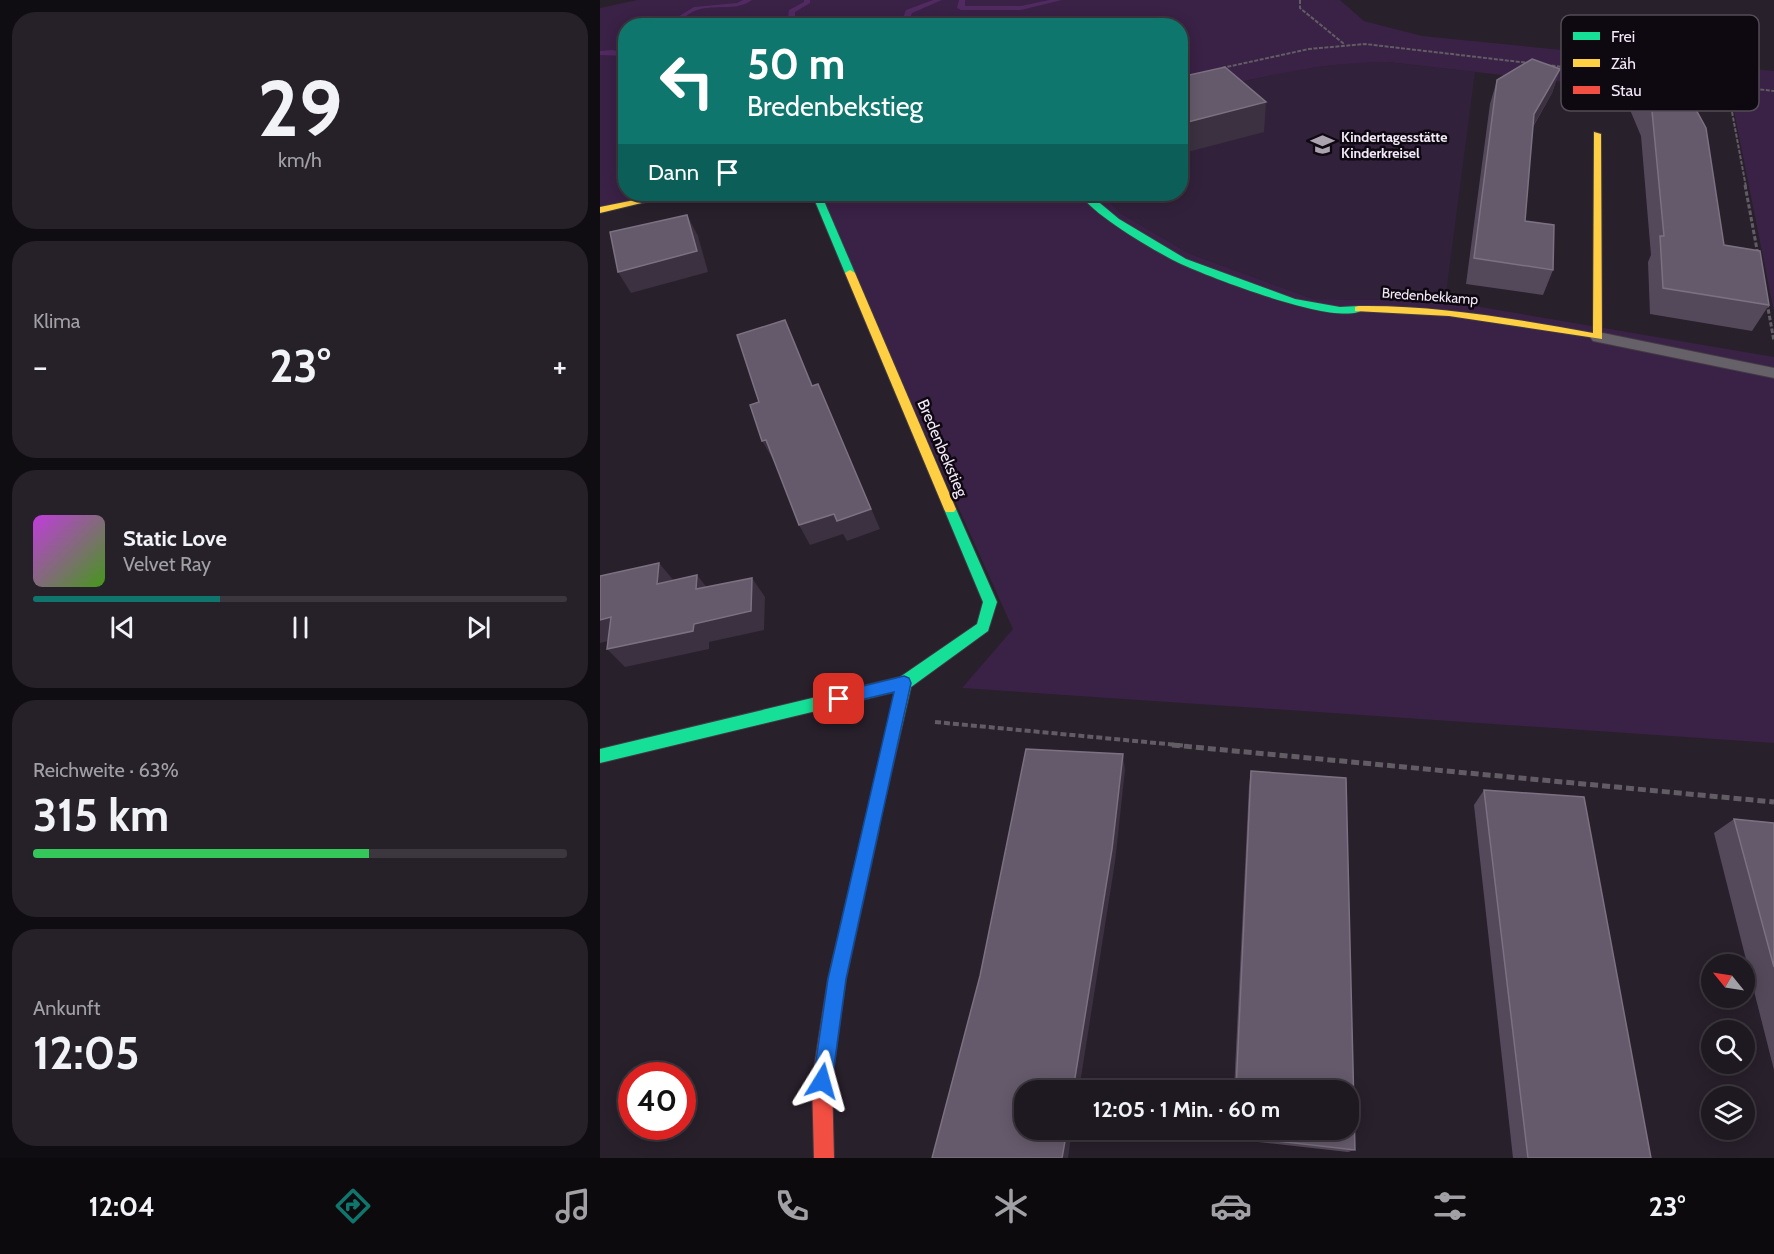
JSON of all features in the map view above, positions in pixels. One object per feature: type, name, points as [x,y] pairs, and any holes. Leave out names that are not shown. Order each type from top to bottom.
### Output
[{"type":"street","points":[[1597,134],[1598,337]]},
{"type":"street","points":[[600,210],[642,201]]},
{"type":"street","name":"Bredenbekstieg","points":[[600,756],[904,683],[983,627],[990,602],[819,201]]},
{"type":"street","name":"Bredenbekkamp","points":[[1092,201],[1116,221],[1183,261],[1293,302],[1340,310],[1386,308],[1456,312],[1598,337]]},
{"type":"street","points":[[824,1158],[822,1081],[837,979],[904,683]]},
{"type":"lane","points":[[1598,337],[1774,373]]},
{"type":"path","points":[[1300,0],[1300,8],[1345,44]]},
{"type":"path","points":[[1213,70],[1309,49],[1345,44],[1365,44],[1528,63]]},
{"type":"path","points":[[1540,64],[1561,66]]},
{"type":"path","points":[[1759,89],[1774,91]]},
{"type":"path","points":[[1732,111],[1759,260]]},
{"type":"path","points":[[1766,295],[1774,341]]},
{"type":"path","points":[[896,718],[1774,802]]},
{"type":"shaded area","points":[[637,0],[1340,0],[1364,21],[1422,36],[1561,50],[1561,82],[1388,62],[1309,69],[1257,78],[1188,94],[1188,18],[618,18],[618,201],[642,201],[600,210],[600,8]]},
{"type":"shaded area","name":"Kindertagesstätte Kinderkreisel","points":[[1356,62],[1388,62],[1475,72],[1445,301],[1313,299],[1188,253],[1120,213],[1109,201],[1188,201],[1188,94],[1289,71]]},
{"type":"shaded area","points":[[1759,70],[1774,71],[1774,312],[1734,111],[1759,111]]},
{"type":"shaded area","points":[[820,201],[1109,201],[1120,213],[1188,253],[1313,299],[1445,301],[1774,357],[1774,743],[962,688],[1013,629]]},
{"type":"building","points":[[1532,59],[1560,69],[1534,114],[1525,221],[1554,225],[1553,270],[1474,258],[1497,80]]},
{"type":"building","points":[[1225,67],[1266,102],[1188,122],[1188,75]]},
{"type":"building","points":[[1652,111],[1697,111],[1706,128],[1724,245],[1760,251],[1769,305],[1663,288],[1660,236],[1664,236]]},
{"type":"building","points":[[687,215],[697,251],[618,272],[610,232]]},
{"type":"building","points":[[785,320],[812,386],[818,384],[871,509],[837,521],[834,514],[799,525],[766,440],[762,441],[750,405],[759,402],[737,335]]},
{"type":"building","points":[[659,563],[657,584],[697,575],[696,589],[752,578],[751,611],[694,624],[693,631],[607,649],[611,617],[600,620],[600,576]]},
{"type":"building","points":[[1026,749],[1123,754],[1112,849],[1075,1080],[1014,1080],[1014,1140],[1065,1140],[1062,1158],[932,1158],[980,976]]},
{"type":"building","points":[[1251,771],[1346,778],[1353,1080],[1236,1080]]},
{"type":"building","points":[[1484,790],[1584,797],[1651,1158],[1528,1158]]},
{"type":"building","points":[[1734,819],[1774,823],[1774,967]]},
{"type":"building","points":[[1268,1140],[1355,1140],[1355,1150]]},
{"type":"waterway","points":[[679,18],[696,8],[738,5],[749,0]]},
{"type":"waterway","points":[[792,18],[791,11],[807,3],[807,0]]},
{"type":"waterway","points":[[906,18],[909,12],[939,0]]},
{"type":"waterway","points":[[962,0],[961,8],[1021,8],[1059,0]]},
{"type":"waterway","points":[[600,53],[618,53]]},
{"type":"traffic: fast","points":[[819,201],[850,273]]},
{"type":"traffic: fast","points":[[1092,201],[1116,221],[1183,261],[1293,302],[1340,310],[1359,309]]},
{"type":"traffic: fast","points":[[600,756],[904,683],[983,627],[990,602],[950,509]]},
{"type":"traffic: fast","points":[[871,829],[904,683]]},
{"type":"traffic: slow","points":[[1359,309],[1449,313],[1598,337],[1597,134]]},
{"type":"traffic: slow","points":[[600,210],[642,201]]},
{"type":"traffic: slow","points":[[850,273],[950,509]]},
{"type":"traffic: jam","points":[[824,1158],[822,1081],[837,979],[871,829]]},
{"type":"place","name":"Kindertagesstätte Kinderkreisel","points":[[1323,145]]},
{"type":"route","points":[[822,1081],[837,979],[904,683],[839,699]]}]
